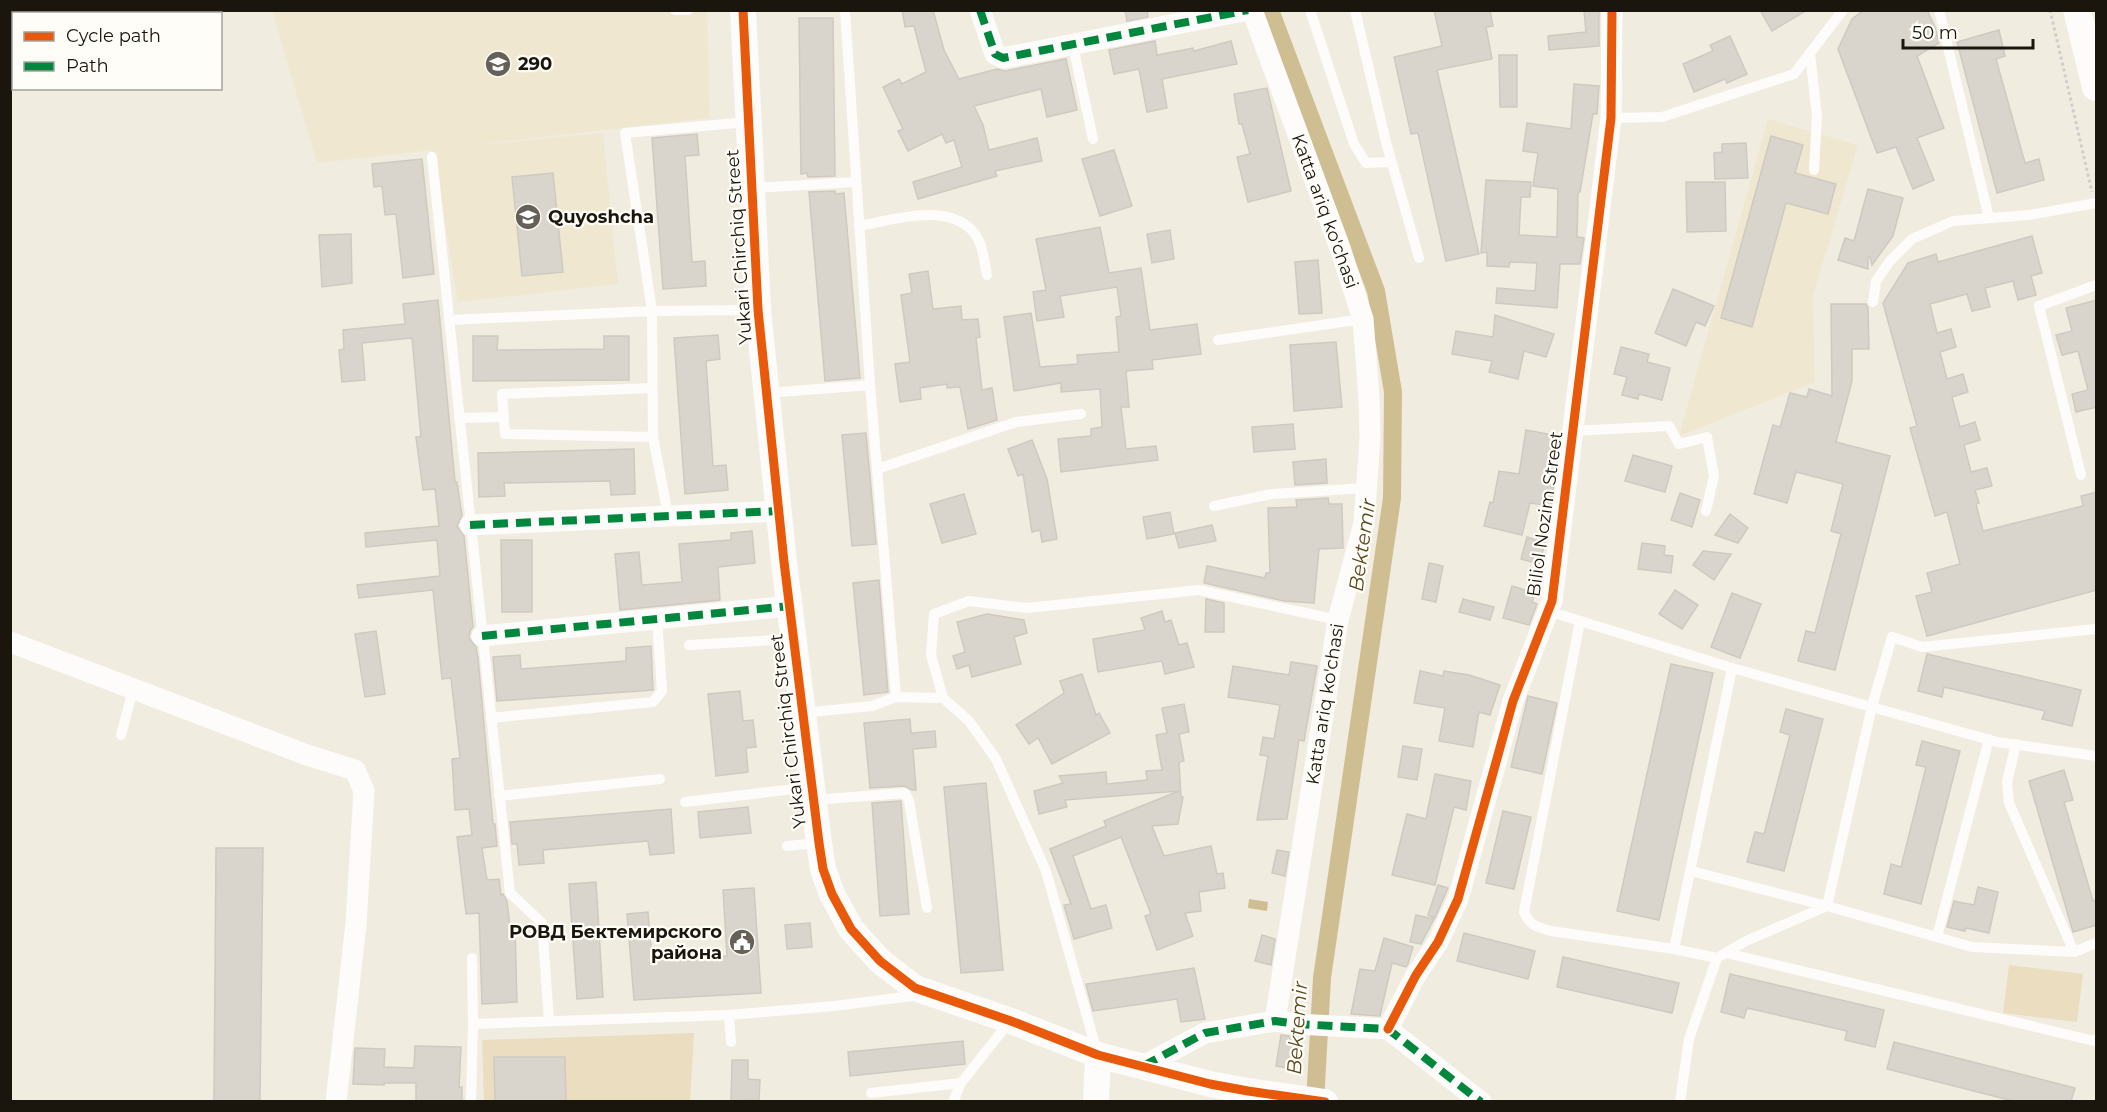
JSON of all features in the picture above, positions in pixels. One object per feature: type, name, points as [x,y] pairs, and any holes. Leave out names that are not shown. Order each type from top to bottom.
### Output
[{"type":"main road","points":[[2077,10],[2097,87]]},
{"type":"street","name":"Yukari Chirchiq Street","points":[[743,10],[758,310],[778,511],[819,843],[830,888],[851,929],[865,946],[892,971],[915,988],[929,994],[1011,1021],[1098,1055],[1247,1096],[1325,1101]]},
{"type":"street","points":[[980,10],[998,57],[1008,58],[1250,10]]},
{"type":"street","name":"Katta ariq ko'chasi","points":[[1250,10],[1340,248],[1363,319],[1370,428],[1364,523],[1338,620],[1275,1021]]},
{"type":"street","name":"Biliol Nozim Street","points":[[1388,1029],[1416,975],[1438,942],[1458,899],[1513,701],[1552,601],[1611,118],[1612,10]]},
{"type":"street","points":[[470,525],[778,511]]},
{"type":"street","points":[[482,636],[790,606]]},
{"type":"street","points":[[10,642],[307,755],[351,767],[356,773],[364,792],[356,924],[336,1101]]},
{"type":"street","points":[[1143,1066],[1205,1033],[1275,1021],[1388,1029],[1481,1101]]},
{"type":"street","points":[[1096,1101],[1098,1055]]},
{"type":"lane","points":[[675,10],[688,10]]},
{"type":"lane","points":[[844,10],[870,385],[896,697]]},
{"type":"lane","points":[[1310,10],[1354,144],[1366,163],[1391,162]]},
{"type":"lane","points":[[1355,10],[1391,162],[1419,258]]},
{"type":"lane","points":[[1611,118],[1662,117],[1794,74],[1843,10]]},
{"type":"lane","points":[[1939,10],[1989,218]]},
{"type":"lane","points":[[1073,46],[1093,139]]},
{"type":"lane","points":[[1810,53],[1817,117],[1814,170]]},
{"type":"lane","points":[[668,515],[653,437],[652,311],[625,133],[748,122]]},
{"type":"lane","points":[[432,158],[510,893],[542,923],[549,1021]]},
{"type":"lane","points":[[752,188],[856,182]]},
{"type":"lane","points":[[1873,302],[1876,281],[1890,261],[1912,238],[1953,221],[2029,215],[2096,203]]},
{"type":"lane","points":[[859,226],[927,214],[962,221],[975,235],[982,250],[987,274]]},
{"type":"lane","points":[[2081,475],[2039,306],[2097,285]]},
{"type":"lane","points":[[449,320],[652,311],[758,310]]},
{"type":"lane","points":[[1218,340],[1363,319]]},
{"type":"lane","points":[[767,393],[870,385]]},
{"type":"lane","points":[[652,388],[502,394],[505,434],[653,437]]},
{"type":"lane","points":[[877,469],[1016,422],[1081,414]]},
{"type":"lane","points":[[459,418],[504,417]]},
{"type":"lane","points":[[1573,431],[1669,426],[1679,444],[1707,437],[1714,476],[1706,511]]},
{"type":"lane","points":[[1214,506],[1272,494],[1366,488]]},
{"type":"lane","points":[[1098,1055],[1046,871],[996,759],[969,721],[943,698],[931,655],[934,614],[969,601],[1027,608],[1199,590],[1338,620]]},
{"type":"lane","points":[[1548,610],[1732,668],[1989,739],[2097,756]]},
{"type":"lane","points":[[491,718],[653,702],[662,691],[657,618]]},
{"type":"lane","points":[[1580,621],[1524,912],[1528,922],[1534,927],[1721,956],[2097,1040]]},
{"type":"lane","points":[[1827,906],[1872,706],[1892,638],[1922,646],[2097,629]]},
{"type":"lane","points":[[689,645],[794,639]]},
{"type":"lane","points":[[1674,949],[1732,668]]},
{"type":"lane","points":[[122,735],[133,690]]},
{"type":"lane","points":[[802,713],[872,706],[896,697],[943,698]]},
{"type":"lane","points":[[1937,936],[1989,739]]},
{"type":"lane","points":[[2016,744],[2007,782],[2009,803],[2074,952]]},
{"type":"lane","points":[[499,796],[660,779]]},
{"type":"lane","points":[[685,802],[812,794],[905,793],[909,801],[927,908]]},
{"type":"lane","points":[[787,846],[819,843]]},
{"type":"lane","points":[[1690,871],[1827,906],[1972,947],[2074,952],[2097,943]]},
{"type":"lane","points":[[1680,1101],[1689,1039],[1721,956],[1746,941],[1827,906]]},
{"type":"lane","points":[[471,1101],[472,958]]},
{"type":"lane","name":"Yukari Chirchiq Street","points":[[473,1024],[729,1015],[834,1006],[929,994]]},
{"type":"lane","points":[[729,1015],[731,1042]]},
{"type":"lane","points":[[953,1101],[961,1083],[1011,1021]]},
{"type":"lane","points":[[871,1093],[961,1083]]},
{"type":"path","points":[[2050,10],[2096,203]]},
{"type":"shaded area","name":"290","points":[[272,11],[707,11],[710,118],[463,146],[603,133],[618,284],[458,302],[433,150],[317,163]]},
{"type":"shaded area","points":[[1768,119],[1858,145],[1813,296],[1815,382],[1679,436]]},
{"type":"shaded area","points":[[1249,899],[1268,902],[1267,911],[1248,908]]},
{"type":"shaded area","points":[[2009,965],[2083,974],[2077,1022],[2003,1013]]},
{"type":"shaded area","points":[[694,1033],[690,1101],[484,1101],[482,1040]]},
{"type":"building","points":[[902,10],[933,10],[944,50],[959,79],[997,69],[1005,71],[1066,59],[1077,110],[1047,117],[1041,89],[974,106],[983,125],[989,150],[1037,138],[1042,161],[995,171],[997,176],[918,199],[913,182],[962,167],[954,140],[946,143],[942,134],[908,151],[898,131],[903,129],[883,87],[899,79],[902,84],[926,72],[914,26],[905,27]]},
{"type":"building","points":[[1125,10],[1147,10],[1148,17],[1127,21]]},
{"type":"building","points":[[1434,10],[1490,10],[1493,26],[1486,27],[1492,59],[1437,70],[1479,254],[1446,261],[1418,133],[1411,134],[1394,57],[1442,46]]},
{"type":"building","points":[[1584,10],[1599,10],[1599,46],[1549,50],[1548,36],[1586,32]]},
{"type":"building","points":[[1760,10],[1807,10],[1772,31]]},
{"type":"building","points":[[1864,10],[1927,10],[1935,27],[1939,43],[1917,56],[1944,128],[1917,138],[1934,180],[1913,189],[1896,147],[1877,153],[1838,49],[1852,19]]},
{"type":"building","points":[[799,18],[833,18],[835,176],[808,177],[807,173],[801,174]]},
{"type":"building","points":[[1999,30],[2005,56],[1996,59],[2025,163],[2039,159],[2044,180],[1997,193],[1957,42]]},
{"type":"building","points":[[1730,36],[1747,74],[1727,83],[1725,79],[1694,92],[1683,64],[1713,51],[1710,45]]},
{"type":"building","points":[[1155,41],[1157,55],[1193,48],[1194,51],[1231,41],[1237,64],[1162,79],[1167,108],[1147,112],[1139,69],[1114,74],[1109,50]]},
{"type":"building","points":[[1499,55],[1517,55],[1517,107],[1500,107]]},
{"type":"building","points":[[1574,84],[1599,86],[1597,114],[1593,114],[1580,192],[1578,192],[1577,237],[1584,238],[1580,264],[1560,264],[1557,308],[1496,303],[1497,288],[1535,291],[1537,263],[1510,262],[1509,267],[1487,266],[1487,252],[1481,253],[1486,180],[1531,182],[1530,197],[1521,197],[1519,235],[1557,237],[1558,189],[1533,186],[1538,153],[1523,151],[1527,123],[1571,129]]},
{"type":"building","points":[[1267,88],[1291,191],[1248,202],[1237,157],[1250,154],[1242,124],[1239,124],[1234,94]]},
{"type":"building","points":[[697,134],[699,155],[685,156],[692,262],[705,261],[706,286],[663,289],[652,138]]},
{"type":"building","points":[[1771,136],[1803,145],[1795,173],[1836,184],[1828,214],[1786,203],[1752,327],[1721,318]]},
{"type":"building","points":[[1746,143],[1748,178],[1715,179],[1714,153],[1722,152],[1722,144]]},
{"type":"building","points":[[1114,150],[1132,206],[1100,216],[1082,159]]},
{"type":"building","points":[[422,159],[434,274],[403,278],[396,214],[385,215],[382,186],[374,187],[372,164]]},
{"type":"building","points":[[553,173],[563,272],[522,276],[512,177]]},
{"type":"building","points":[[1686,182],[1725,182],[1726,231],[1687,232]]},
{"type":"building","points":[[1868,189],[1903,198],[1893,236],[1872,265],[1868,257],[1868,269],[1838,260],[1845,238],[1854,241]]},
{"type":"building","points":[[835,191],[835,194],[844,193],[860,378],[825,381],[809,192]]},
{"type":"building","points":[[1100,227],[1109,273],[1141,268],[1150,330],[1197,324],[1201,354],[1152,360],[1153,369],[1126,371],[1129,407],[1121,407],[1126,449],[1156,446],[1158,460],[1061,472],[1058,439],[1091,436],[1091,429],[1102,427],[1100,389],[1061,392],[1061,383],[1014,391],[1004,317],[1031,313],[1040,367],[1078,364],[1077,355],[1119,352],[1116,317],[1121,316],[1117,287],[1060,296],[1064,317],[1037,321],[1033,292],[1046,290],[1036,239]]},
{"type":"building","points":[[1170,230],[1174,259],[1152,263],[1147,234]]},
{"type":"building","points":[[351,234],[352,283],[322,287],[319,235]]},
{"type":"building","points":[[2032,236],[2042,273],[2031,276],[2036,295],[2018,300],[2013,281],[1985,288],[1990,307],[1972,311],[1967,294],[1930,304],[1937,333],[1951,329],[1956,347],[1940,352],[1947,379],[1963,374],[1968,392],[1952,397],[1960,427],[1975,422],[1980,440],[1964,445],[1971,472],[1987,468],[1992,486],[1975,490],[1983,531],[2083,506],[2081,496],[2097,492],[2097,590],[1927,636],[1916,596],[1932,592],[1927,573],[1960,564],[1947,512],[1935,516],[1910,428],[1917,426],[1883,303],[1908,263],[1936,254],[1938,262]]},
{"type":"building","points":[[1318,260],[1322,313],[1299,314],[1295,262]]},
{"type":"building","points":[[928,271],[933,309],[961,306],[962,320],[978,319],[980,337],[976,338],[982,390],[992,388],[997,420],[968,429],[960,387],[947,388],[947,384],[920,388],[921,399],[900,402],[895,364],[910,362],[901,295],[912,293],[909,274]]},
{"type":"building","points":[[1673,289],[1714,306],[1705,326],[1696,322],[1686,346],[1655,333]]},
{"type":"building","points":[[438,300],[455,482],[457,482],[462,516],[457,526],[464,536],[473,627],[469,638],[476,647],[478,658],[497,846],[482,848],[487,880],[499,879],[501,895],[503,894],[507,901],[510,927],[515,927],[517,1002],[482,1004],[479,913],[466,914],[457,837],[472,835],[469,809],[455,810],[452,759],[460,758],[451,678],[442,679],[433,590],[359,598],[357,585],[440,576],[437,540],[366,547],[365,533],[439,526],[435,489],[423,490],[416,437],[421,437],[412,338],[362,343],[365,380],[342,382],[339,350],[344,349],[343,330],[405,324],[403,304]]},
{"type":"building","points":[[2097,300],[2097,407],[2076,412],[2072,394],[2088,390],[2078,351],[2062,355],[2056,335],[2072,331],[2066,308]]},
{"type":"building","points":[[1831,304],[1866,304],[1868,308],[1869,349],[1852,349],[1852,381],[1836,442],[1890,456],[1835,670],[1798,661],[1806,631],[1815,633],[1841,534],[1831,531],[1843,484],[1796,472],[1787,503],[1754,494],[1773,425],[1780,427],[1790,393],[1807,397],[1809,389],[1832,396]]},
{"type":"building","points":[[1495,315],[1554,334],[1546,357],[1524,351],[1518,379],[1489,372],[1492,361],[1452,354],[1456,331],[1493,337]]},
{"type":"building","points":[[718,335],[720,359],[706,361],[713,466],[726,465],[728,490],[685,494],[674,338]]},
{"type":"building","points":[[473,336],[498,336],[497,350],[604,349],[604,336],[629,336],[629,380],[473,381]]},
{"type":"building","points":[[1336,342],[1342,407],[1294,411],[1290,345]]},
{"type":"building","points":[[1621,347],[1649,354],[1647,362],[1670,368],[1662,400],[1639,394],[1638,399],[1622,395],[1627,377],[1614,374]]},
{"type":"building","points":[[1293,424],[1295,449],[1254,452],[1252,427]]},
{"type":"building","points":[[1526,430],[1559,436],[1551,506],[1530,503],[1522,535],[1484,526],[1490,502],[1493,503],[1499,471],[1519,474]]},
{"type":"building","points":[[866,433],[876,544],[852,546],[842,435]]},
{"type":"building","points":[[1032,440],[1047,479],[1057,539],[1042,542],[1040,530],[1032,532],[1023,474],[1018,476],[1008,449]]},
{"type":"building","points":[[634,449],[635,494],[611,495],[610,481],[504,483],[505,496],[479,497],[478,453]]},
{"type":"building","points":[[1633,455],[1672,466],[1665,492],[1625,481]]},
{"type":"building","points":[[1326,459],[1327,483],[1295,485],[1293,462]]},
{"type":"building","points":[[1680,493],[1700,500],[1692,527],[1671,520]]},
{"type":"building","points":[[964,494],[976,534],[942,543],[930,504]]},
{"type":"building","points":[[1328,498],[1329,504],[1342,504],[1343,548],[1319,549],[1314,603],[1284,601],[1204,583],[1207,566],[1265,578],[1266,573],[1270,573],[1268,508],[1297,507],[1296,500]]},
{"type":"building","points":[[1170,512],[1174,534],[1147,539],[1143,517]]},
{"type":"building","points":[[1730,514],[1748,528],[1738,543],[1715,535]]},
{"type":"building","points":[[1212,525],[1216,541],[1179,548],[1175,533]]},
{"type":"building","points":[[752,531],[755,563],[718,567],[720,600],[620,610],[615,554],[639,552],[642,585],[682,582],[679,544],[731,540],[731,533]]},
{"type":"building","points":[[1527,537],[1545,543],[1539,564],[1521,559]]},
{"type":"building","points":[[501,540],[532,540],[532,612],[502,612]]},
{"type":"building","points":[[1642,543],[1665,546],[1664,555],[1673,556],[1671,573],[1638,569]]},
{"type":"building","points":[[1703,551],[1731,554],[1714,580],[1693,565]]},
{"type":"building","points":[[1429,563],[1443,566],[1436,602],[1422,599]]},
{"type":"building","points":[[879,580],[888,692],[864,695],[853,583]]},
{"type":"building","points":[[1512,586],[1535,593],[1532,602],[1537,604],[1529,625],[1503,618]]},
{"type":"building","points":[[1675,590],[1698,605],[1682,629],[1659,614]]},
{"type":"building","points":[[1732,593],[1761,604],[1740,658],[1711,647]]},
{"type":"building","points":[[1206,599],[1224,603],[1224,632],[1205,632]]},
{"type":"building","points":[[1463,599],[1494,607],[1490,620],[1459,612]]},
{"type":"building","points":[[1162,611],[1165,622],[1171,620],[1179,645],[1187,643],[1194,667],[1165,674],[1162,661],[1098,672],[1093,639],[1145,630],[1141,618]]},
{"type":"building","points":[[987,614],[1024,620],[1027,633],[1014,637],[1021,664],[972,677],[969,665],[957,669],[953,656],[965,652],[957,622]]},
{"type":"building","points":[[376,631],[385,694],[365,697],[355,634]]},
{"type":"building","points":[[651,646],[653,690],[497,701],[493,657],[520,655],[521,669],[626,661],[626,648]]},
{"type":"building","points":[[1927,654],[2081,690],[2072,726],[2042,719],[2045,711],[1944,687],[1942,697],[1918,691]]},
{"type":"building","points":[[1291,662],[1317,666],[1304,741],[1299,740],[1287,819],[1257,820],[1268,756],[1260,755],[1263,737],[1274,739],[1280,705],[1228,697],[1233,666],[1289,675]]},
{"type":"building","points":[[1671,664],[1713,673],[1659,920],[1617,911]]},
{"type":"building","points":[[1420,671],[1443,676],[1444,671],[1469,675],[1500,685],[1490,715],[1479,712],[1473,747],[1439,741],[1445,708],[1414,703]]},
{"type":"building","points":[[1082,674],[1096,715],[1099,713],[1110,733],[1052,764],[1038,738],[1029,744],[1016,725],[1064,693],[1060,681]]},
{"type":"building","points":[[740,691],[743,721],[753,720],[756,747],[746,748],[748,772],[716,776],[708,694]]},
{"type":"building","points":[[1528,696],[1557,703],[1542,774],[1511,767]]},
{"type":"building","points":[[1184,704],[1189,732],[1179,734],[1184,761],[1179,762],[1181,797],[1183,797],[1178,824],[1152,826],[1164,856],[1211,846],[1217,874],[1223,873],[1225,888],[1199,892],[1201,911],[1185,913],[1193,936],[1157,950],[1145,916],[1151,914],[1121,837],[1073,856],[1091,909],[1106,905],[1112,928],[1074,939],[1064,905],[1071,904],[1050,849],[1106,826],[1104,821],[1179,791],[1065,800],[1067,807],[1039,814],[1034,791],[1063,783],[1059,776],[1106,772],[1107,784],[1147,780],[1146,771],[1162,770],[1156,735],[1167,733],[1162,708]]},
{"type":"building","points":[[1786,709],[1823,719],[1784,871],[1747,862],[1755,832],[1764,834],[1790,735],[1780,732]]},
{"type":"building","points":[[910,719],[911,733],[935,731],[936,747],[913,749],[916,790],[904,786],[870,788],[864,723]]},
{"type":"building","points":[[1922,741],[1960,751],[1921,904],[1884,894],[1891,864],[1901,867],[1926,767],[1916,765]]},
{"type":"building","points":[[1403,746],[1422,749],[1417,780],[1398,777]]},
{"type":"building","points":[[2064,770],[2073,800],[2064,802],[2093,901],[2097,900],[2097,925],[2073,932],[2029,781]]},
{"type":"building","points":[[1435,774],[1471,781],[1466,810],[1454,807],[1435,885],[1392,875],[1407,814],[1426,819]]},
{"type":"building","points":[[986,783],[1003,970],[961,973],[944,787]]},
{"type":"building","points":[[901,801],[909,914],[880,916],[872,803]]},
{"type":"building","points":[[748,807],[751,833],[700,838],[698,812]]},
{"type":"building","points":[[671,809],[674,853],[650,855],[648,841],[543,850],[544,863],[519,865],[517,844],[512,844],[510,822]]},
{"type":"building","points":[[1503,811],[1531,817],[1514,889],[1486,883]]},
{"type":"building","points":[[216,848],[263,848],[260,1101],[214,1101]]},
{"type":"building","points":[[1277,850],[1289,852],[1285,876],[1272,873]]},
{"type":"building","points":[[596,882],[603,997],[577,999],[569,884]]},
{"type":"building","points":[[1438,885],[1448,888],[1435,918],[1428,915]]},
{"type":"building","points":[[1978,887],[1998,892],[1989,933],[1947,927],[1954,901],[1974,905]]},
{"type":"building","points":[[754,888],[761,993],[634,1000],[627,914],[648,912],[652,960],[727,956],[723,890]]},
{"type":"building","points":[[1416,915],[1434,919],[1421,944],[1410,942]]},
{"type":"building","points":[[810,923],[812,947],[787,949],[785,925]]},
{"type":"building","points":[[1464,933],[1535,951],[1528,979],[1457,961]]},
{"type":"building","points":[[1262,935],[1275,939],[1271,965],[1255,961]]},
{"type":"building","points":[[1384,938],[1413,947],[1408,964],[1406,967],[1392,963],[1380,1016],[1351,1014],[1360,969],[1375,971]]},
{"type":"building","points":[[1563,957],[1679,983],[1672,1013],[1557,987]]},
{"type":"building","points":[[1194,968],[1205,1019],[1181,1022],[1177,999],[1093,1011],[1086,984]]},
{"type":"building","points":[[1730,974],[1884,1010],[1875,1047],[1845,1040],[1847,1031],[1747,1008],[1744,1018],[1721,1012]]},
{"type":"building","points":[[1281,1035],[1301,1038],[1296,1070],[1276,1066]]},
{"type":"building","points":[[963,1041],[965,1064],[850,1076],[848,1052]]},
{"type":"building","points":[[1894,1042],[2075,1088],[2071,1101],[2013,1101],[1887,1069]]},
{"type":"building","points":[[415,1046],[461,1047],[459,1087],[462,1087],[462,1101],[416,1101],[416,1083],[353,1084],[355,1048],[385,1049],[384,1067],[414,1068]]},
{"type":"building","points":[[494,1057],[565,1057],[566,1101],[495,1101]]},
{"type":"building","points":[[732,1060],[748,1060],[748,1079],[760,1080],[759,1100],[731,1101]]},
{"type":"waterway","name":"Bektemir","points":[[1270,10],[1376,291],[1393,392],[1392,498],[1322,978],[1315,1102]]},
{"type":"marked path","points":[[980,10],[995,54],[1003,58],[1248,10]]},
{"type":"marked path","points":[[470,525],[778,511]]},
{"type":"marked path","points":[[482,636],[790,606]]},
{"type":"marked path","points":[[1143,1066],[1205,1033],[1275,1021],[1388,1029],[1481,1102]]},
{"type":"cycle path","points":[[743,10],[758,310],[784,562],[819,843],[823,869],[832,894],[851,929],[880,961],[915,988],[1011,1021],[1098,1055],[1210,1084],[1325,1102]]},
{"type":"cycle path","points":[[1388,1029],[1416,975],[1438,942],[1458,899],[1513,701],[1552,601],[1611,118],[1612,10]]},
{"type":"place","name":"290","points":[[498,64]]},
{"type":"place","name":"Quyoshcha","points":[[528,217]]},
{"type":"place","name":"РОВД Бектемирского района","points":[[742,942]]}]
